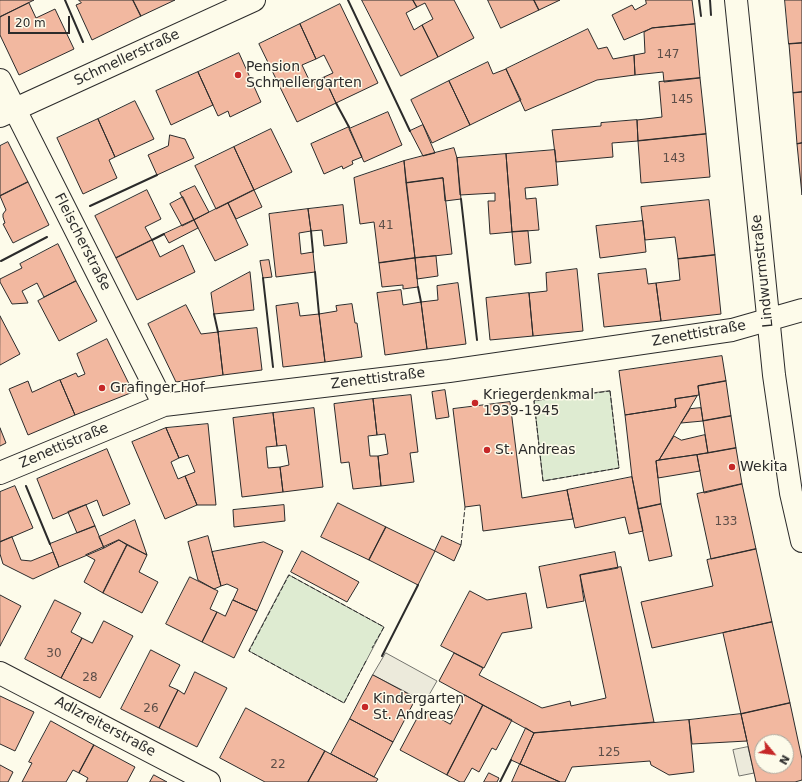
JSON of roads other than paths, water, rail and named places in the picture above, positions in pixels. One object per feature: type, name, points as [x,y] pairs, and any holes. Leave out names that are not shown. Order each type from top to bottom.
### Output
[{"type":"street","name":"Schmellerstraße","points":[[8,113],[254,0]]},
{"type":"street","name":"Lindwurmstraße","points":[[736,0],[767,320],[779,414],[792,493],[802,541]]},
{"type":"street","name":"Fleischerstraße","points":[[0,80],[8,113],[164,405]]},
{"type":"street","name":"Zenettistraße","points":[[0,473],[164,405],[449,371],[732,330],[802,310]]},
{"type":"street","name":"Adlzreiterstraße","points":[[0,673],[209,782]]},
{"type":"place","name":"Pension Schmellergarten","points":[[238,75]]},
{"type":"place","name":"Grafinger Hof","points":[[102,388]]},
{"type":"place","name":"Kriegerdenkmal 1939-1945","points":[[475,403]]},
{"type":"place","name":"St. Andreas","points":[[487,450]]},
{"type":"place","name":"Wekita","points":[[732,467]]},
{"type":"place","name":"Kindergarten St. Andreas","points":[[365,707]]}]
